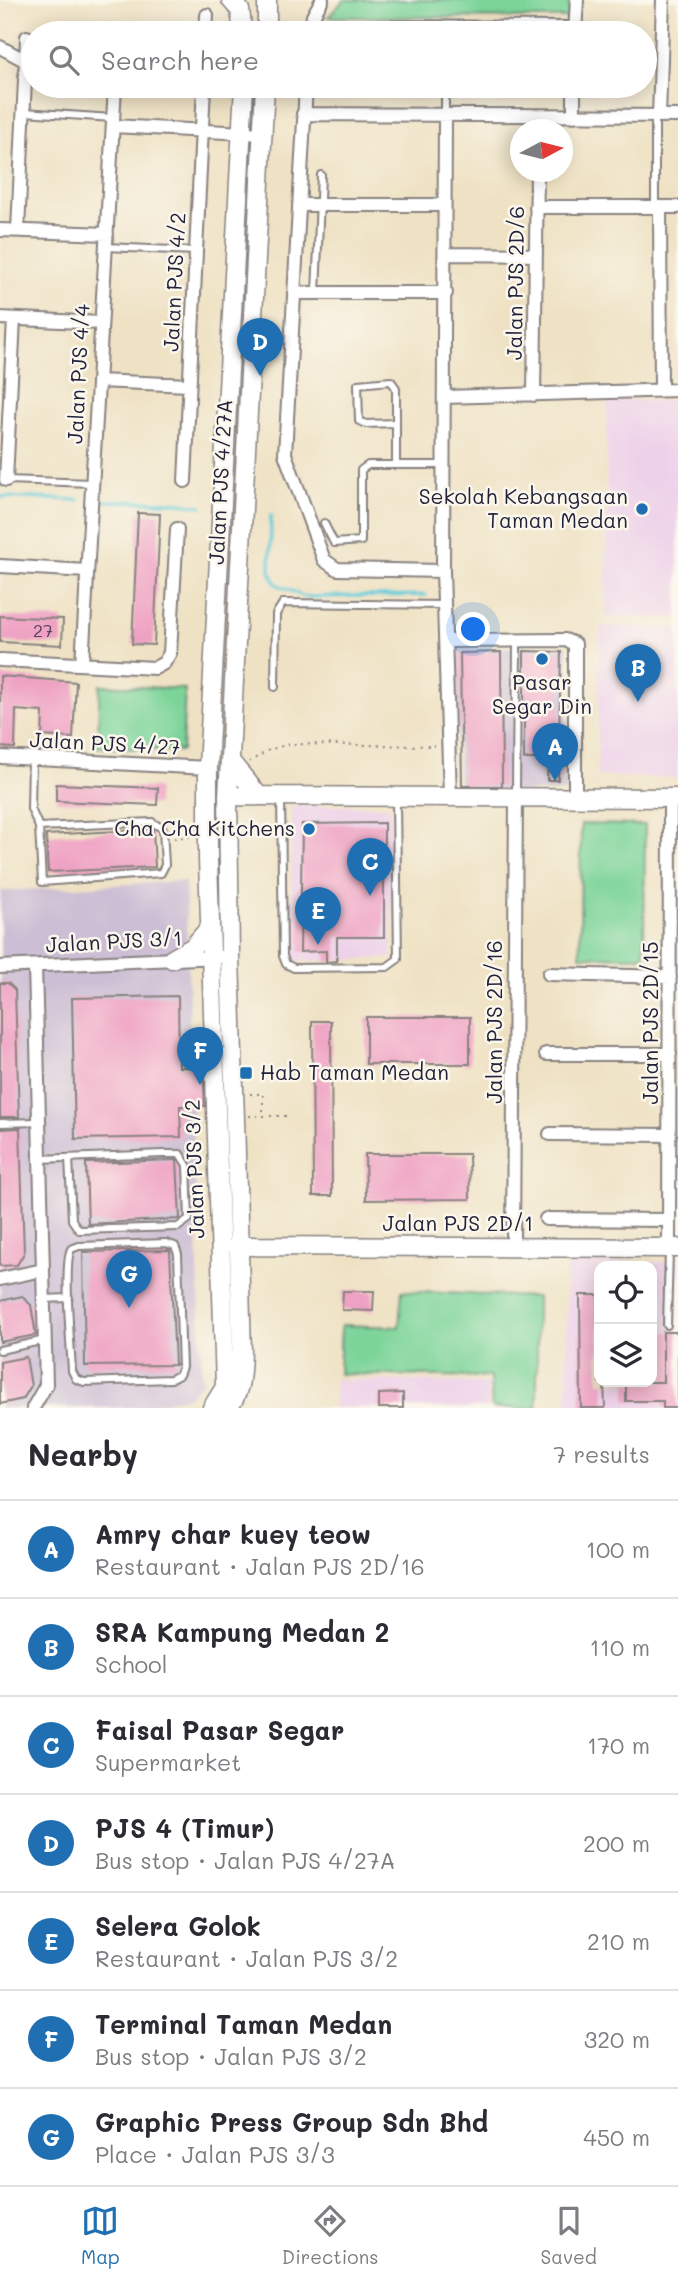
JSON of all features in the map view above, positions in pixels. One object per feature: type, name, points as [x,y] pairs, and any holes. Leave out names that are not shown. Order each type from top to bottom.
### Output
[{"type":"main road","points":[[231,0],[240,10],[243,21]]},
{"type":"main road","points":[[248,21],[252,0]]},
{"type":"main road","name":"Jalan PJS 4/27A","points":[[208,768],[243,98]]},
{"type":"main road","name":"Jalan PJS 4/27A","points":[[228,796],[233,766],[245,452],[265,98]]},
{"type":"main road","points":[[227,397],[238,407],[248,396]]},
{"type":"main road","points":[[224,451],[238,441],[243,443],[245,452]]},
{"type":"main road","points":[[233,766],[259,796]]},
{"type":"main road","name":"Jalan PJS 3/2","points":[[208,768],[210,927],[226,1404]]},
{"type":"main road","points":[[228,796],[674,798]]},
{"type":"main road","name":"Jalan PJS 3/2","points":[[226,1404],[241,1382],[242,1351],[237,1246],[228,796]]},
{"type":"main road","points":[[229,829],[259,796]]},
{"type":"main road","points":[[172,959],[193,947],[210,927]]},
{"type":"main road","name":"Jalan PJS 2D/1","points":[[237,1246],[674,1248]]},
{"type":"street","points":[[312,21],[322,0]]},
{"type":"street","points":[[576,21],[577,0]]},
{"type":"street","points":[[657,116],[663,0]]},
{"type":"street","points":[[207,15],[207,21]]},
{"type":"street","points":[[0,47],[21,58]]},
{"type":"street","points":[[18,230],[24,98]]},
{"type":"street","name":"Jalan PJS 4/4","points":[[82,664],[114,98]]},
{"type":"street","name":"Jalan PJS 4/2","points":[[185,481],[203,98]]},
{"type":"street","points":[[305,98],[285,454],[324,560],[337,569],[443,570]]},
{"type":"street","points":[[574,98],[574,116]]},
{"type":"street","points":[[303,114],[445,116],[510,121]]},
{"type":"street","points":[[445,116],[443,570],[450,797]]},
{"type":"street","points":[[558,119],[574,116],[678,116]]},
{"type":"street","points":[[113,122],[264,134]]},
{"type":"street","name":"Jalan PJS 2D/6","points":[[534,395],[537,182]]},
{"type":"street","points":[[299,205],[444,205]]},
{"type":"street","points":[[536,207],[678,208]]},
{"type":"street","points":[[657,207],[661,390]]},
{"type":"street","points":[[0,230],[106,240]]},
{"type":"street","points":[[446,254],[536,255]]},
{"type":"street","points":[[294,293],[446,293]]},
{"type":"street","points":[[0,318],[102,323]]},
{"type":"street","points":[[3,480],[14,319]]},
{"type":"street","points":[[98,381],[189,385]]},
{"type":"street","points":[[445,397],[678,390]]},
{"type":"street","name":"Jalan PJS 4/27A","points":[[0,660],[155,668],[164,663],[170,653],[177,529]]},
{"type":"street","points":[[0,566],[87,571]]},
{"type":"street","points":[[446,641],[565,640],[575,644],[575,797]]},
{"type":"street","name":"Jalan PJS 4/27","points":[[0,757],[208,768]]},
{"type":"street","name":"Jalan PJS 2D/16","points":[[513,1247],[516,797]]},
{"type":"street","name":"Jalan PJS 2D/15","points":[[674,798],[674,950],[670,977],[670,1054],[674,1089],[670,1135],[669,1220],[674,1248]]},
{"type":"street","name":"Jalan PJS 3/1","points":[[0,967],[230,956]]},
{"type":"street","points":[[33,1408],[46,1387],[35,966]]},
{"type":"street","points":[[549,974],[670,977]]},
{"type":"street","points":[[546,1054],[670,1054]]},
{"type":"street","points":[[550,1134],[670,1135]]},
{"type":"street","points":[[546,1219],[669,1220]]},
{"type":"street","points":[[0,1279],[43,1270]]},
{"type":"lane","points":[[445,116],[446,98]]},
{"type":"lane","points":[[23,112],[113,122]]},
{"type":"lane","points":[[657,116],[657,207]]},
{"type":"lane","points":[[316,293],[321,174]]},
{"type":"lane","points":[[106,240],[196,251]]},
{"type":"lane","points":[[396,423],[366,425],[359,421],[358,383],[391,381],[396,387],[396,423],[396,464]]},
{"type":"lane","points":[[324,523],[334,542],[361,541],[361,470],[368,465],[443,465]]},
{"type":"lane","points":[[3,480],[92,483]]},
{"type":"lane","points":[[275,687],[276,614],[283,603],[444,605]]},
{"type":"lane","points":[[516,797],[517,639]]},
{"type":"lane","points":[[32,759],[32,809],[39,827],[42,881],[159,874],[165,865],[161,826],[152,822],[39,827]]},
{"type":"lane","points":[[281,796],[283,956],[286,964],[295,968],[387,967],[398,959],[396,797]]},
{"type":"lane","points":[[0,1123],[39,1122]]},
{"type":"lane","points":[[40,1159],[180,1154],[187,1164],[189,1219],[178,1227],[79,1230],[72,1220],[69,1158]]},
{"type":"lane","points":[[166,1243],[175,1246],[178,1254],[180,1293],[182,1367],[179,1376],[171,1379],[86,1382],[76,1379],[72,1371],[69,1298],[68,1258],[75,1247],[166,1243]]},
{"type":"lane","points":[[667,1325],[674,1248]]},
{"type":"lane","points":[[43,1299],[69,1298]]},
{"type":"lane","points":[[0,1350],[45,1340]]},
{"type":"path","points":[[233,766],[289,744],[450,746]]},
{"type":"path","points":[[163,839],[208,835]]},
{"type":"path","points":[[246,1094],[263,1094],[263,1115]]},
{"type":"path","points":[[248,1111],[243,1116],[289,1116]]},
{"type":"shaded area","name":"Sekolah Kebangsaan Taman Medan","points":[[607,400],[678,401],[678,618],[606,617]]},
{"type":"shaded area","points":[[600,626],[678,628],[678,778],[597,776]]},
{"type":"shaded area","points":[[567,646],[567,792],[459,791],[456,649]]},
{"type":"shaded area","points":[[291,806],[390,806],[392,958],[292,961]]},
{"type":"shaded area","points":[[185,881],[202,1382],[189,1396],[137,1408],[0,1408],[0,891]]},
{"type":"shaded area","points":[[566,1262],[594,1262],[594,1387],[657,1387],[657,1262],[678,1262],[678,1408],[567,1408]]},
{"type":"shaded area","points":[[335,1379],[488,1383],[489,1408],[333,1408]]},
{"type":"green space","points":[[344,0],[569,0],[569,18],[328,17]]},
{"type":"green space","points":[[100,685],[185,689],[182,751],[97,747]]},
{"type":"green space","points":[[581,824],[645,825],[644,957],[580,956]]},
{"type":"green space","points":[[402,1291],[537,1297],[537,1408],[492,1408],[490,1377],[339,1374],[341,1325],[399,1327]]},
{"type":"building","points":[[138,513],[160,514],[154,645],[132,644]]},
{"type":"building","points":[[0,616],[63,619],[62,645],[0,642]]},
{"type":"building","points":[[524,651],[561,652],[558,780],[547,780],[548,759],[524,759]]},
{"type":"building","points":[[501,652],[502,786],[462,786],[460,653]]},
{"type":"building","points":[[0,676],[76,682],[73,738],[42,736],[43,712],[16,710],[15,748],[0,747]]},
{"type":"building","points":[[56,784],[158,788],[157,805],[56,801]]},
{"type":"building","points":[[384,823],[384,937],[337,937],[337,961],[326,962],[326,951],[300,952],[302,824]]},
{"type":"building","points":[[153,829],[155,867],[48,872],[46,835]]},
{"type":"building","points":[[0,983],[8,983],[15,990],[19,1117],[0,1117]]},
{"type":"building","points":[[178,996],[179,1067],[203,1067],[205,1106],[180,1106],[181,1137],[75,1139],[72,998]]},
{"type":"building","points":[[366,1017],[470,1017],[470,1064],[366,1064]]},
{"type":"building","points":[[312,1021],[331,1021],[332,1196],[313,1196]]},
{"type":"building","points":[[20,1128],[24,1253],[17,1265],[0,1266],[0,1129]]},
{"type":"building","points":[[365,1154],[469,1154],[470,1199],[366,1200]]},
{"type":"building","points":[[177,1160],[180,1219],[88,1224],[86,1163]]},
{"type":"building","points":[[170,1250],[175,1365],[85,1366],[83,1252]]},
{"type":"building","points":[[343,1291],[374,1291],[373,1311],[342,1310]]},
{"type":"building","points":[[580,1295],[594,1295],[594,1387],[604,1387],[605,1408],[581,1408]]},
{"type":"building","points":[[22,1296],[31,1305],[36,1335],[0,1342],[0,1301]]},
{"type":"building","points":[[663,1332],[678,1332],[678,1408],[663,1408],[663,1401],[626,1401],[626,1387],[657,1387],[657,1382],[663,1382]]},
{"type":"building","points":[[26,1357],[31,1386],[23,1399],[0,1404],[0,1362]]},
{"type":"building","points":[[403,1393],[403,1408],[379,1408],[379,1394]]},
{"type":"waterway","points":[[0,497],[79,500]]},
{"type":"waterway","points":[[100,501],[172,502],[202,506]]},
{"type":"waterway","points":[[271,515],[270,571],[276,584],[305,597],[426,595]]},
{"type":"place","name":"PJS 4 (Timur)","points":[[260,376]]},
{"type":"place","name":"Sekolah Kebangsaan Taman Medan","points":[[642,509]]},
{"type":"place","name":"Pasar Segar Din","points":[[542,659]]},
{"type":"place","name":"SRA Kampung Medan 2","points":[[638,702]]},
{"type":"place","name":"Amry char kuey teow","points":[[555,781]]},
{"type":"place","name":"Cha Cha Kitchens","points":[[309,829]]},
{"type":"place","name":"Faisal Pasar Segar","points":[[370,896]]},
{"type":"place","name":"Selera Golok","points":[[318,945]]},
{"type":"place","name":"Hab Taman Medan","points":[[246,1073]]},
{"type":"place","name":"Terminal Taman Medan","points":[[200,1085]]},
{"type":"place","name":"Graphic Press Group Sdn Bhd","points":[[129,1308]]}]
